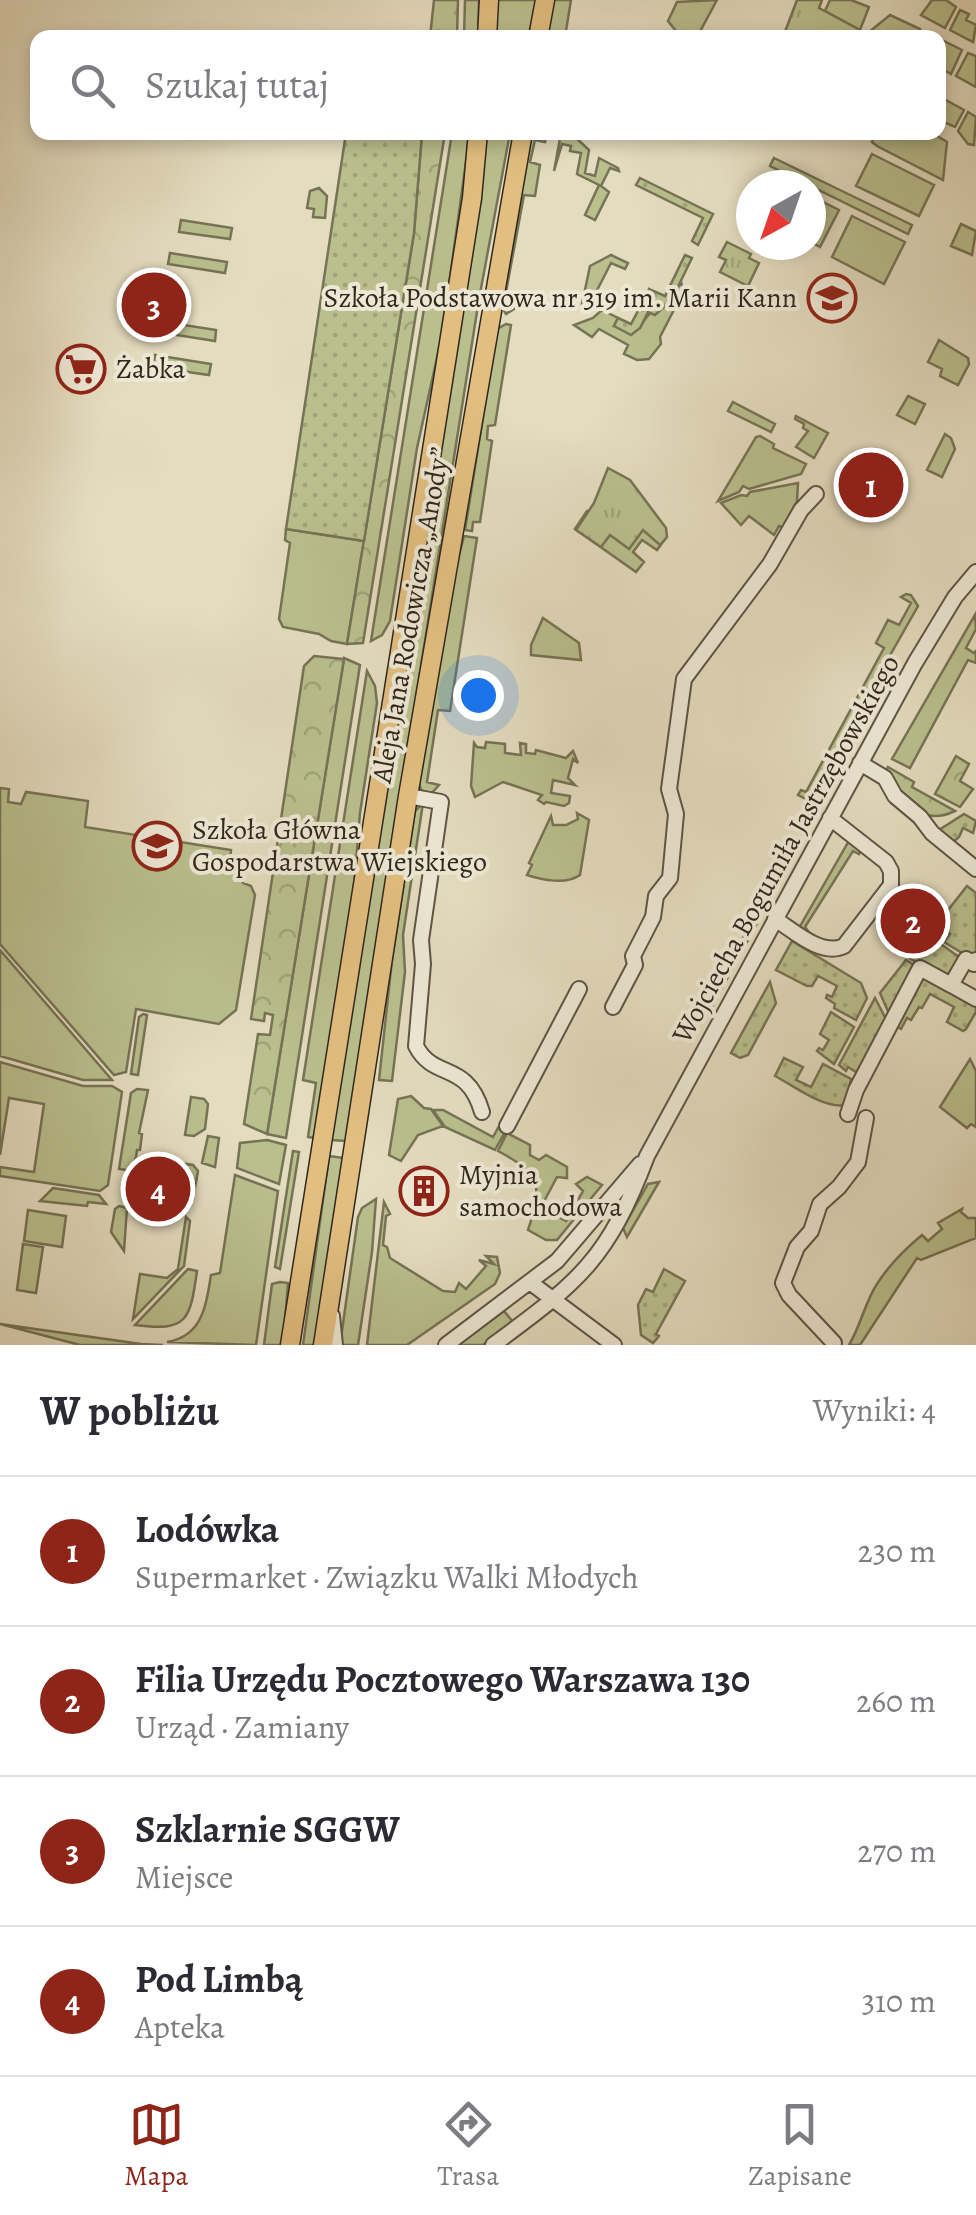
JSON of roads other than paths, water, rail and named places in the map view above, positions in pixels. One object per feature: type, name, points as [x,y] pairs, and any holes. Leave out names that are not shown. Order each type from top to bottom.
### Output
[{"type":"main road","points":[[488,30],[489,0]]},
{"type":"main road","points":[[539,30],[544,0]]},
{"type":"main road","name":"Aleja Jana Rodowicza „Anody”","points":[[290,1345],[472,198],[477,140]]},
{"type":"main road","name":"Aleja Jana Rodowicza „Anody”","points":[[323,1345],[408,796],[522,140]]},
{"type":"street","points":[[613,1007],[635,965],[634,956],[653,917],[656,896],[670,878],[676,814],[669,789],[684,679],[770,564],[801,510],[816,494]]},
{"type":"street","name":"Wojciecha Bogumiła Jastrzębowskiego","points":[[494,1345],[582,1275],[610,1238],[647,1156],[860,763],[946,610],[976,572]]},
{"type":"street","points":[[860,763],[886,778],[895,796],[976,869]]},
{"type":"street","points":[[408,796],[442,802],[421,940],[423,964],[416,1050],[471,1084],[482,1112]]},
{"type":"street","points":[[775,919],[824,948],[836,950],[844,946],[892,885],[886,862],[830,818]]},
{"type":"street","points":[[951,985],[966,959],[974,964],[976,960]]},
{"type":"street","points":[[848,1114],[920,968],[976,999]]},
{"type":"street","points":[[507,1126],[579,989]]},
{"type":"street","points":[[834,1342],[789,1295],[783,1283],[820,1204],[858,1162],[866,1118]]},
{"type":"street","name":"Wojciecha Bogumiła Jastrzębowskiego","points":[[446,1345],[531,1283],[578,1238],[647,1156]]},
{"type":"street","points":[[531,1283],[614,1345]]},
{"type":"street","points":[[330,1297],[335,1345]]},
{"type":"place","name":"Szkoła Podstawowa nr 319 im. Marii Kann","points":[[832,298]]},
{"type":"place","name":"Szklarnie SGGW","points":[[154,305]]},
{"type":"place","name":"Żabka","points":[[81,369]]},
{"type":"place","name":"Lodówka","points":[[871,485]]},
{"type":"place","name":"Szkoła Główna Gospodarstwa Wiejskiego","points":[[157,846]]},
{"type":"place","name":"Filia Urzędu Pocztowego Warszawa 130","points":[[913,921]]},
{"type":"place","name":"Pod Limbą","points":[[158,1189]]},
{"type":"place","name":"Myjnia samochodowa","points":[[424,1191]]}]
